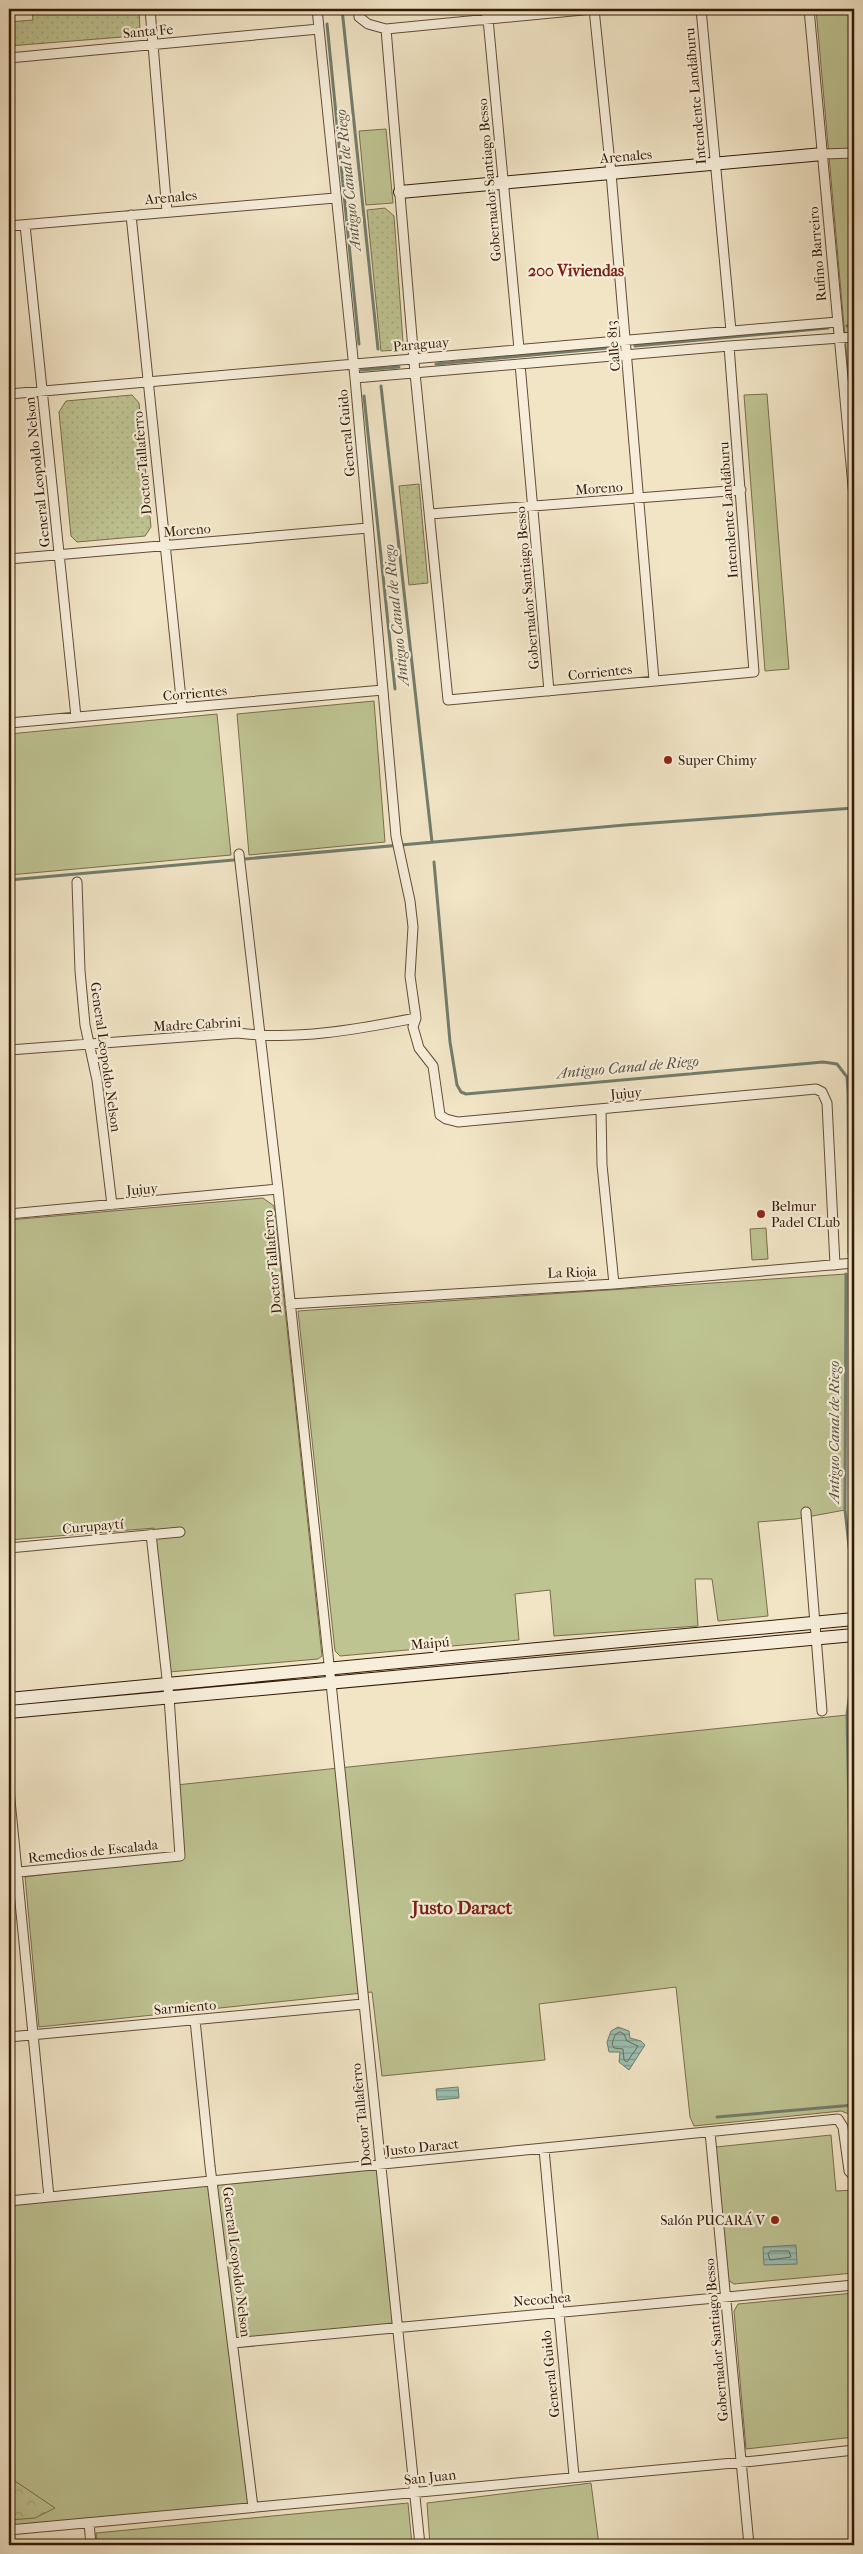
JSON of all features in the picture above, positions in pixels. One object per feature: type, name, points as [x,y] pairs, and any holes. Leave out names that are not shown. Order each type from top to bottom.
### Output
[{"type":"street","points":[[150,9],[167,212]]},
{"type":"street","name":"General Guido","points":[[317,9],[355,378],[397,840],[410,901],[413,927],[410,976],[416,1018],[413,1027],[419,1048],[433,1066],[440,1115]]},
{"type":"street","points":[[358,9],[359,17],[368,24],[386,28],[593,9]]},
{"type":"street","name":"Gobernador Santiago Besso","points":[[485,9],[488,19],[519,349]]},
{"type":"street","name":"Calle 813","points":[[593,9],[611,173],[654,680]]},
{"type":"street","name":"Intendente Landáburu","points":[[701,9],[730,331]]},
{"type":"street","name":"Rufino Barreiro","points":[[809,9],[854,497]]},
{"type":"street","name":"Santa Fe","points":[[9,58],[319,28]]},
{"type":"street","points":[[386,28],[415,373],[430,514]]},
{"type":"street","name":"Arenales","points":[[400,192],[823,154],[854,153]]},
{"type":"street","name":"Arenales","points":[[9,226],[335,198]]},
{"type":"street","name":"Doctor Tallaferro","points":[[131,215],[182,708]]},
{"type":"street","name":"General Leopoldo Nelson","points":[[25,225],[76,717]]},
{"type":"street","name":"Paraguay","points":[[9,394],[837,322]]},
{"type":"street","name":"Paraguay","points":[[355,378],[854,337]]},
{"type":"street","name":"Intendente Landáburu","points":[[729,346],[754,672]]},
{"type":"street","name":"Gobernador Santiago Besso","points":[[520,364],[550,691]]},
{"type":"street","name":"Moreno","points":[[430,514],[741,490]]},
{"type":"street","name":"Corrientes","points":[[430,514],[448,700],[754,672]]},
{"type":"street","name":"Moreno","points":[[9,559],[368,528]]},
{"type":"street","name":"Corrientes","points":[[9,723],[383,690]]},
{"type":"street","name":"Doctor Tallaferro","points":[[240,854],[331,1683],[420,2545]]},
{"type":"street","name":"General Leopoldo Nelson","points":[[77,882],[80,971],[89,1045],[97,1080],[112,1205]]},
{"type":"street","name":"Madre Cabrini","points":[[9,1050],[238,1033],[260,1036],[350,1030],[416,1018]]},
{"type":"street","name":"Jujuy","points":[[440,1115],[446,1120],[458,1122],[816,1089],[822,1092],[827,1104],[835,1265]]},
{"type":"street","points":[[601,1109],[602,1165],[614,1284]]},
{"type":"street","name":"Jujuy","points":[[9,1214],[278,1189]]},
{"type":"street","name":"La Rioja","points":[[290,1304],[614,1284],[854,1263]]},
{"type":"street","points":[[806,1512],[822,1710]]},
{"type":"street","name":"Curupaytí","points":[[9,1548],[180,1532]]},
{"type":"street","points":[[152,1534],[168,1697]]},
{"type":"street","name":"Maipú","points":[[9,1699],[854,1619]]},
{"type":"street","points":[[9,1712],[854,1635]]},
{"type":"street","points":[[656,1637],[657,1653]]},
{"type":"street","points":[[494,1652],[495,1668]]},
{"type":"street","name":"Remedios de Escalada","points":[[13,1872],[180,1856],[168,1697]]},
{"type":"street","points":[[9,1790],[13,1872],[33,2035],[49,2197]]},
{"type":"street","name":"Sarmiento","points":[[9,2037],[363,2004]]},
{"type":"street","name":"General Leopoldo Nelson","points":[[195,2020],[253,2507]]},
{"type":"street","name":"Justo Daract","points":[[9,2201],[838,2119],[843,2127],[849,2171],[854,2176]]},
{"type":"street","name":"Gobernador Santiago Besso","points":[[710,2132],[749,2545]]},
{"type":"street","name":"General Guido","points":[[544,2149],[574,2476]]},
{"type":"street","name":"Necochea","points":[[233,2343],[854,2285]]},
{"type":"street","name":"San Juan","points":[[9,2530],[854,2450]]},
{"type":"street","points":[[89,2523],[91,2545]]},
{"type":"green space","points":[[32,9],[139,9],[140,30],[135,36],[9,46],[9,22],[33,20]]},
{"type":"green space","points":[[816,9],[854,9],[854,439]]},
{"type":"green space","points":[[386,129],[393,203],[366,205],[359,131]]},
{"type":"green space","points":[[385,208],[394,216],[403,342],[399,350],[381,351],[367,210]]},
{"type":"green space","points":[[767,394],[789,669],[765,671],[744,395]]},
{"type":"green space","points":[[132,395],[139,403],[151,527],[145,536],[77,542],[71,536],[59,412],[66,401]]},
{"type":"green space","points":[[419,484],[428,583],[409,585],[399,486]]},
{"type":"green space","points":[[374,701],[385,842],[249,855],[237,714]]},
{"type":"green space","points":[[217,714],[231,855],[9,875],[9,734]]},
{"type":"green space","points":[[263,1198],[274,1206],[322,1656],[318,1659],[169,1672],[154,1528],[9,1540],[9,1220]]},
{"type":"green space","points":[[766,1228],[768,1259],[752,1260],[750,1229]]},
{"type":"green space","points":[[846,1274],[845,1510],[796,1519],[758,1522],[768,1616],[718,1621],[712,1579],[695,1579],[698,1626],[554,1636],[550,1590],[515,1594],[519,1640],[340,1656],[335,1651],[298,1311]]},
{"type":"green space","points":[[847,1715],[850,1867],[854,1875],[854,2161],[849,2114],[841,2111],[694,2126],[690,2117],[676,1987],[539,2004],[545,2060],[382,2076],[372,1992],[39,2027],[25,1877],[180,1856],[176,1785]]},
{"type":"green space","points":[[831,2135],[836,2191],[854,2190],[854,2273],[734,2284],[728,2280],[716,2147]]},
{"type":"green space","points":[[380,2165],[396,2327],[233,2343],[253,2507],[9,2531],[9,2201]]},
{"type":"green space","points":[[854,2293],[854,2437],[746,2449],[734,2311],[738,2304]]},
{"type":"green space","points":[[9,2477],[55,2508],[35,2518],[9,2520]]},
{"type":"green space","points":[[591,2483],[599,2545],[430,2545],[427,2503]]},
{"type":"green space","points":[[408,2503],[412,2545],[97,2545],[96,2533]]},
{"type":"water","points":[[618,2027],[629,2031],[630,2038],[641,2041],[645,2045],[629,2070],[619,2062],[620,2052],[609,2052],[607,2042],[611,2031]]},
{"type":"water","points":[[458,2087],[459,2098],[437,2100],[436,2089]]},
{"type":"water","points":[[796,2245],[797,2264],[764,2265],[763,2247]]},
{"type":"waterway","name":"Antiguo Canal de Riego","points":[[342,9],[378,349]]},
{"type":"waterway","points":[[327,24],[359,344]]},
{"type":"waterway","points":[[847,326],[854,325]]},
{"type":"waterway","points":[[635,346],[828,328]]},
{"type":"waterway","points":[[436,364],[618,347]]},
{"type":"waterway","points":[[361,370],[399,367]]},
{"type":"waterway","name":"Antiguo Canal de Riego","points":[[381,386],[432,842]]},
{"type":"waterway","points":[[364,396],[395,689]]},
{"type":"waterway","name":"Antiguo Canal de Riego","points":[[9,880],[625,825],[854,808]]},
{"type":"waterway","name":"Antiguo Canal de Riego","points":[[434,862],[450,1042],[457,1085],[461,1092],[466,1094],[823,1062],[837,1064],[847,1077],[849,1253]]},
{"type":"waterway","name":"Antiguo Canal de Riego","points":[[846,1274],[845,1510],[854,1591]]},
{"type":"waterway","name":"Antiguo Canal de Riego","points":[[854,1660],[847,1715],[850,1867],[854,1875]]},
{"type":"waterway","points":[[852,1872],[854,2007]]},
{"type":"waterway","points":[[717,2117],[854,2105]]},
{"type":"place","name":"Super Chimy","points":[[668,760]]},
{"type":"place","name":"Belmur Padel CLub","points":[[761,1214]]},
{"type":"place","name":"Salón PUCARÁ V","points":[[775,2220]]},
{"type":"district","name":"200 Viviendas","points":[[576,270]]},
{"type":"district","name":"Justo Daract","points":[[462,1907]]}]
